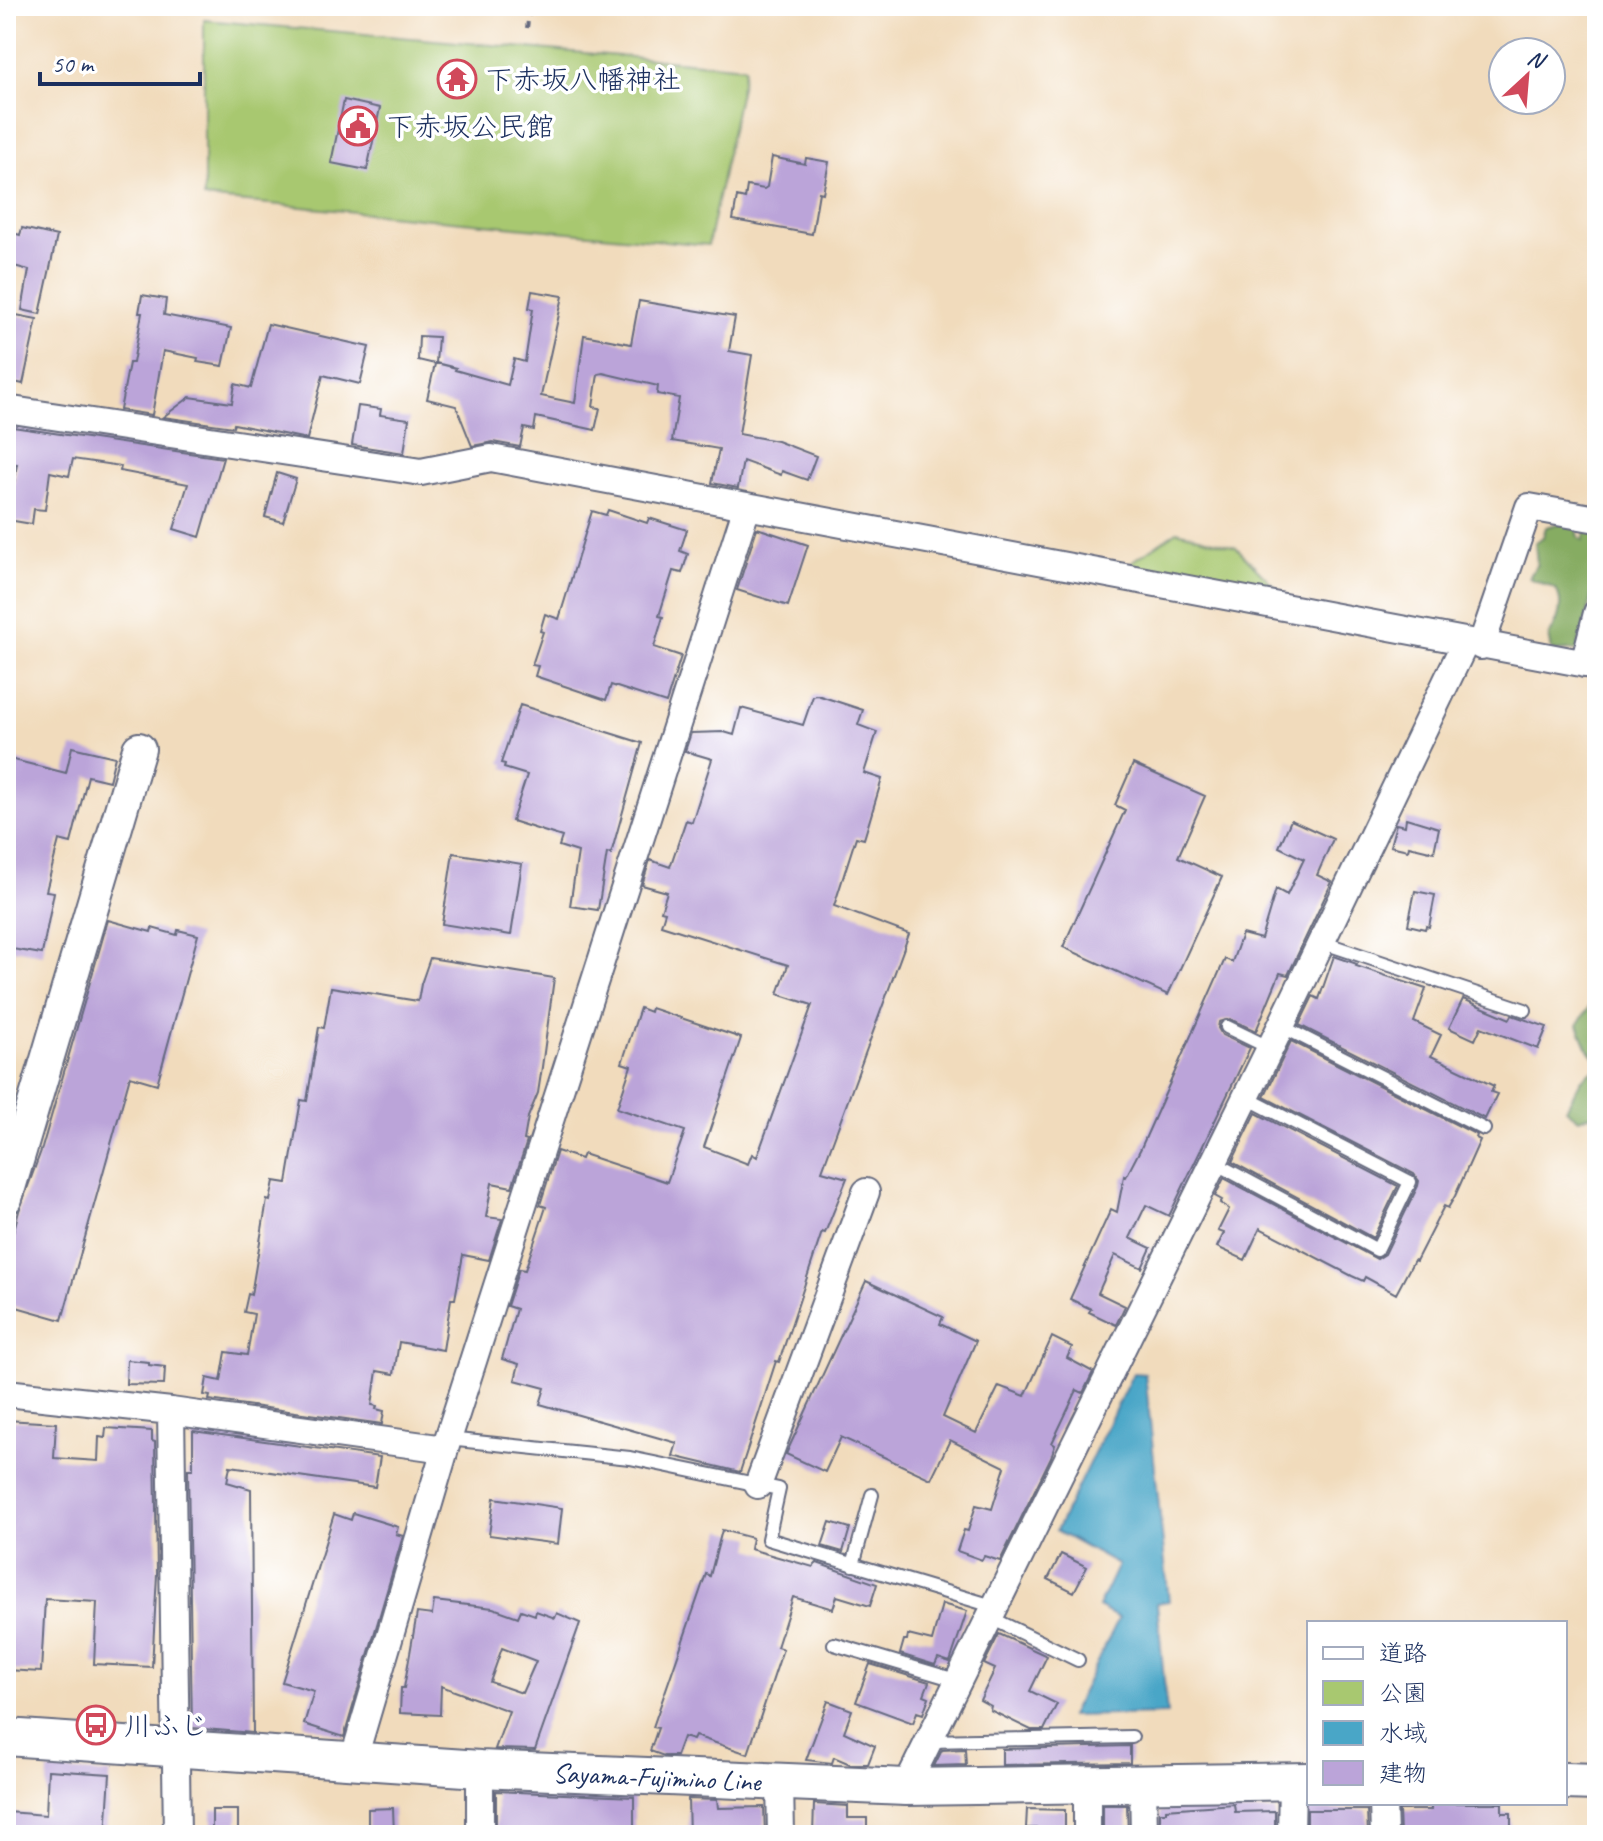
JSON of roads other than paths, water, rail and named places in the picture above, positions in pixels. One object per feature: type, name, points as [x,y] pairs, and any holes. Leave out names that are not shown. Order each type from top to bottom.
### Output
[{"type":"main road","name":"Sayama-Fujimino Line","points":[[6,1737],[480,1769],[906,1787],[1301,1781]]},
{"type":"main road","points":[[1567,1781],[1597,1782]]},
{"type":"street","points":[[6,409],[421,472],[491,458],[1591,665],[1597,613]]},
{"type":"street","points":[[353,1761],[447,1444],[747,506]]},
{"type":"street","points":[[906,1787],[1321,942],[1473,645],[1529,507],[1597,519]]},
{"type":"street","points":[[6,1198],[139,749]]},
{"type":"street","points":[[758,1485],[866,1192]]},
{"type":"street","points":[[6,1393],[447,1444]]},
{"type":"street","points":[[171,1411],[177,1835]]},
{"type":"street","points":[[480,1769],[480,1835]]},
{"type":"street","points":[[1291,1835],[1301,1781]]},
{"type":"street","points":[[780,1782],[781,1835]]},
{"type":"street","points":[[1143,1784],[1144,1835]]},
{"type":"street","points":[[1087,1785],[1087,1835]]},
{"type":"street","points":[[1383,1805],[1384,1835]]},
{"type":"lane","points":[[1321,942],[1525,1010]]},
{"type":"lane","points":[[1227,1027],[1276,1037],[1484,1129]]},
{"type":"lane","points":[[1213,1162],[1377,1250],[1404,1196],[1410,1182],[1245,1097]]},
{"type":"lane","points":[[447,1444],[630,1458],[779,1489],[768,1539],[994,1612],[1078,1660]]},
{"type":"lane","points":[[853,1565],[872,1495]]},
{"type":"lane","points":[[834,1644],[959,1681]]},
{"type":"lane","points":[[929,1741],[1132,1737]]},
{"type":"water","points":[[1133,1373],[1145,1374],[1169,1601],[1157,1603],[1167,1714],[1070,1716],[1119,1618],[1098,1607],[1118,1565],[1056,1531]]},
{"type":"place","name":"下赤坂八幡神社","points":[[457,79]]},
{"type":"place","name":"下赤坂公民館","points":[[358,126]]},
{"type":"place","name":"川ふじ","points":[[96,1725]]}]
